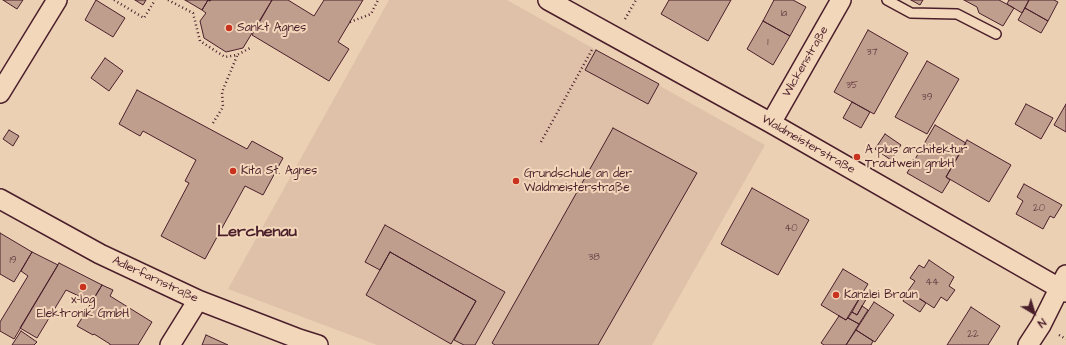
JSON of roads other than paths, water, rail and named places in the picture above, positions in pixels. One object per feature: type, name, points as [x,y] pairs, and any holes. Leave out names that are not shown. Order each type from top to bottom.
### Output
[{"type":"street","points":[[0,93],[57,0]]},
{"type":"street","name":"Waldmeisterstraße","points":[[548,0],[1064,285]]},
{"type":"street","name":"Wickenstraße","points":[[771,123],[841,0]]},
{"type":"street","name":"Adlerfarnstraße","points":[[0,199],[100,254],[198,300],[318,345]]},
{"type":"street","points":[[1028,345],[1064,285]]},
{"type":"street","points":[[170,345],[198,300]]},
{"type":"lane","points":[[887,0],[911,13],[957,14],[996,34]]},
{"type":"place","name":"Sankt Agnes","points":[[229,28]]},
{"type":"place","name":"A plus architektur Trautwein gmbH","points":[[857,157]]},
{"type":"place","name":"Kita St. Agnes","points":[[233,171]]},
{"type":"place","name":"Grundschule an der Waldmeisterstraße","points":[[516,181]]},
{"type":"place","name":"x-log Elektronik GmbH","points":[[83,287]]},
{"type":"place","name":"Kanzlei Braun","points":[[836,295]]},
{"type":"district","name":"Lerchenau","points":[[257,233]]}]
